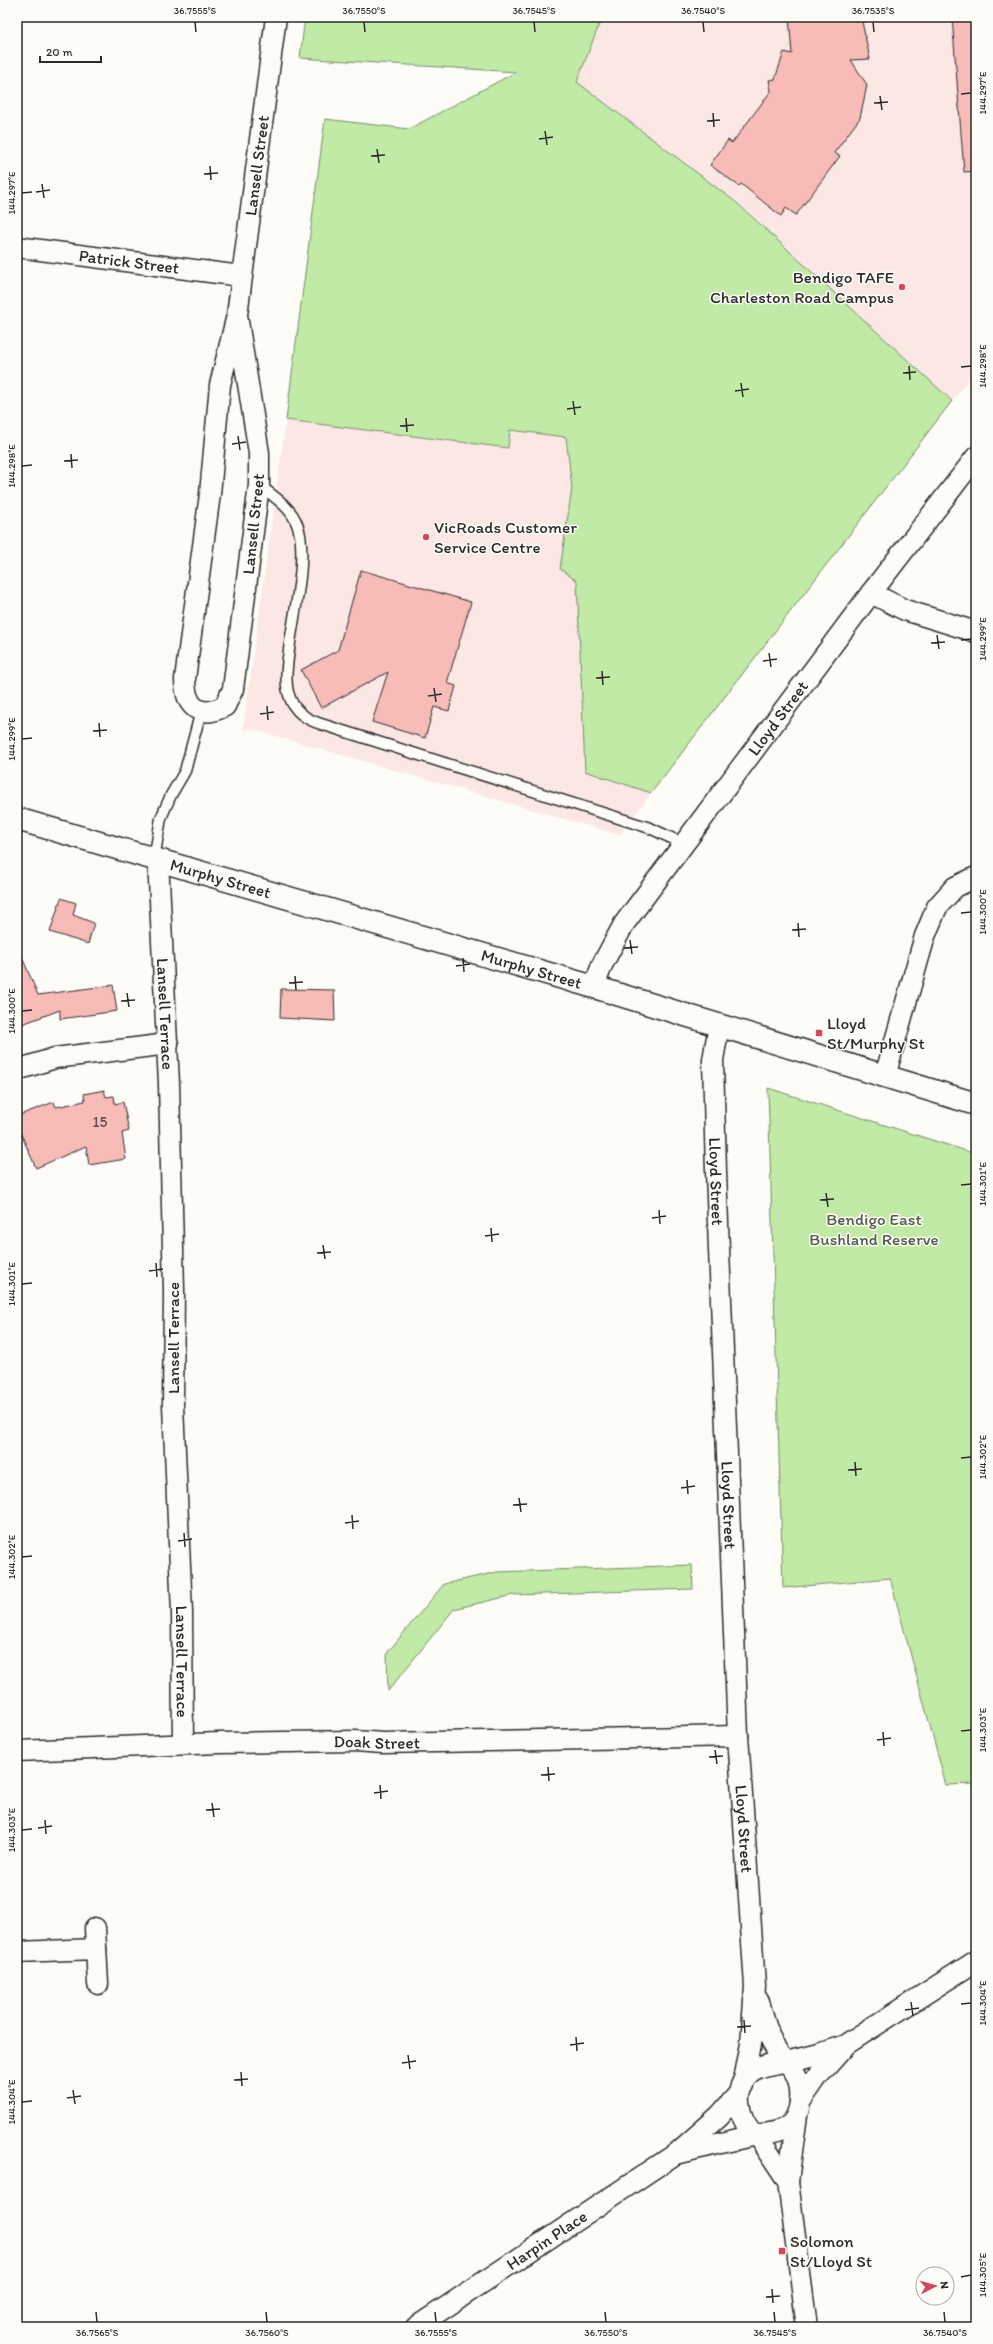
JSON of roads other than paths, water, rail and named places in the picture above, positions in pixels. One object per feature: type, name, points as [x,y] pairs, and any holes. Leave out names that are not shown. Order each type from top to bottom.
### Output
[{"type":"street","name":"Lansell Street","points":[[237,315],[259,453],[259,485],[231,697],[225,706],[218,710],[201,711],[194,707],[187,699],[185,679],[210,494],[220,385],[237,315],[276,17]]},
{"type":"street","name":"Patrick Street","points":[[17,247],[241,276]]},
{"type":"street","name":"Lloyd Street","points":[[594,987],[602,965],[624,924],[871,593],[976,457]]},
{"type":"street","points":[[871,593],[905,610],[976,632]]},
{"type":"street","name":"Murphy Street","points":[[17,819],[594,987],[976,1104]]},
{"type":"street","name":"Lansell Terrace","points":[[156,860],[168,1044],[174,1290],[173,1405],[182,1613],[183,1744]]},
{"type":"street","points":[[885,1076],[925,936],[936,907],[955,887],[976,878]]},
{"type":"street","name":"Lloyd Street","points":[[719,1025],[714,1048],[713,1073],[738,1736],[755,1986],[751,2044],[741,2088]]},
{"type":"street","points":[[17,1070],[70,1055],[168,1044]]},
{"type":"street","name":"Doak Street","points":[[17,1751],[137,1748],[183,1744],[334,1741],[383,1743],[738,1736]]},
{"type":"street","points":[[95,1928],[98,1984]]},
{"type":"street","points":[[17,1952],[96,1949]]},
{"type":"street","points":[[788,2182],[755,2134],[744,2123],[740,2115],[741,2088],[751,2072],[760,2067],[820,2054],[845,2045],[976,1961]]},
{"type":"street","name":"Lloyd Street","points":[[755,1986],[769,2035],[784,2062]]},
{"type":"street","points":[[755,2134],[784,2129],[818,2076],[845,2045]]},
{"type":"street","points":[[784,2062],[792,2068],[797,2079],[798,2109],[788,2182],[808,2327]]},
{"type":"street","name":"Harpin Place","points":[[416,2327],[677,2153],[720,2116],[741,2088]]},
{"type":"street","name":"Harpin Place","points":[[677,2153],[755,2134]]},
{"type":"lane","points":[[259,485],[289,511],[297,522],[300,533],[302,555],[286,678],[290,700],[304,716],[321,724],[650,828],[684,844]]},
{"type":"lane","points":[[156,860],[161,818],[185,771],[201,711]]},
{"type":"place","name":"Bendigo TAFE Charleston Road Campus","points":[[902,287]]},
{"type":"place","name":"VicRoads Customer Service Centre","points":[[426,537]]},
{"type":"place","name":"Lloyd St/Murphy St","points":[[819,1033]]},
{"type":"place","name":"Solomon St/Lloyd St","points":[[782,2251]]},
{"type":"park label","name":"Bendigo East Bushland Reserve","points":[[874,1229]]}]
